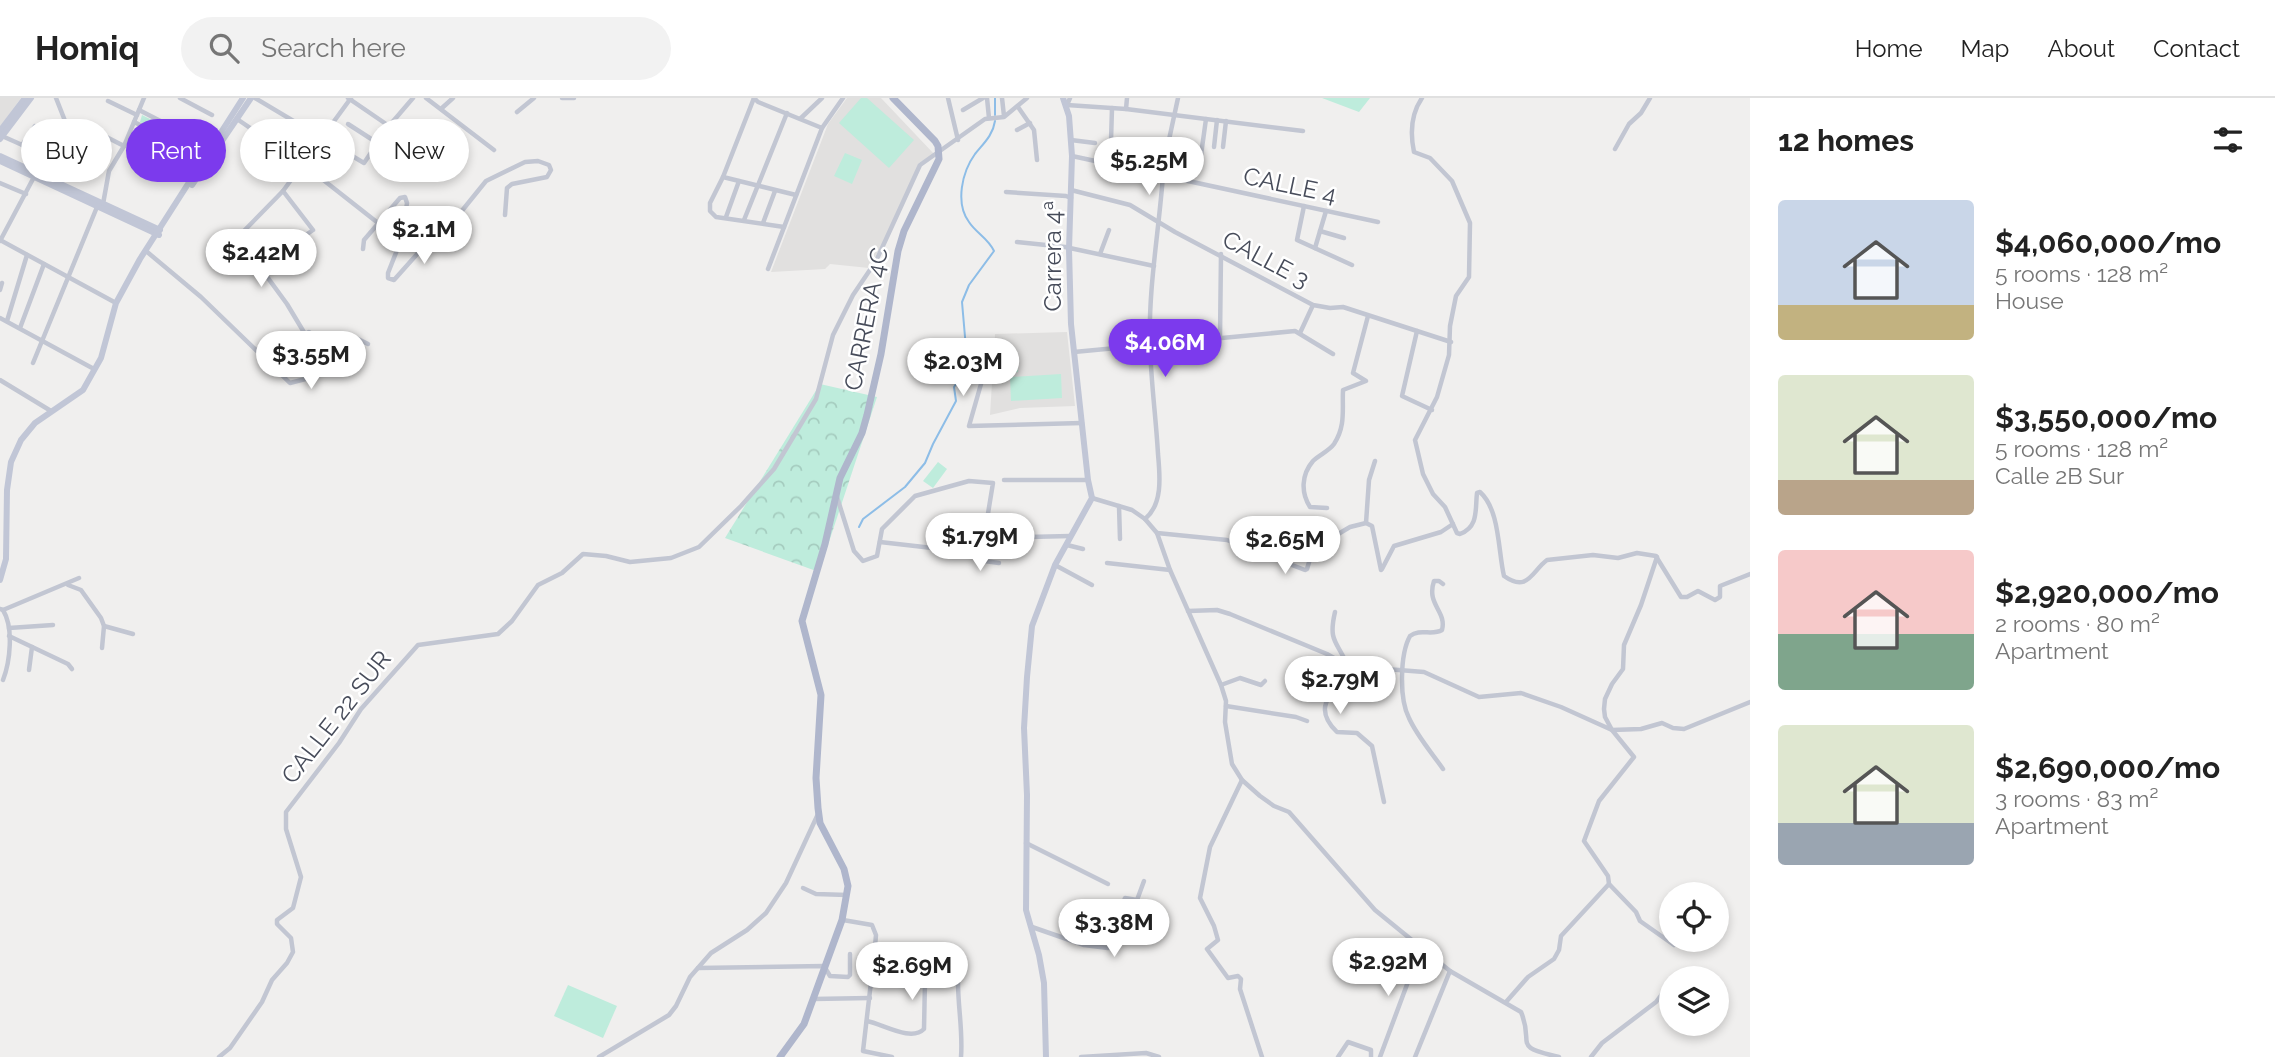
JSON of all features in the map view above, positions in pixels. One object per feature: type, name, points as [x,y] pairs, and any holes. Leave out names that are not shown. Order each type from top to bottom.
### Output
[{"type":"main road","points":[[893,98],[935,141],[939,153]]},
{"type":"main road","name":"CARRERA 4C","points":[[818,813],[816,778],[821,695],[802,621],[841,478],[862,433],[867,415],[881,354],[898,251],[904,231],[937,164],[939,153]]},
{"type":"main road","points":[[780,1057],[804,1024],[842,920],[847,895],[845,869],[820,823],[818,813]]},
{"type":"street","points":[[1,135],[25,98]]},
{"type":"street","points":[[1,135],[31,98]]},
{"type":"street","points":[[56,98],[65,119]]},
{"type":"street","points":[[135,119],[144,98]]},
{"type":"street","points":[[180,98],[212,115]]},
{"type":"street","points":[[226,127],[243,98]]},
{"type":"street","points":[[226,132],[253,98],[291,119]]},
{"type":"street","points":[[395,119],[413,98]]},
{"type":"street","points":[[426,98],[494,150]]},
{"type":"street","points":[[442,108],[453,98]]},
{"type":"street","points":[[517,112],[534,98]]},
{"type":"street","points":[[562,98],[575,98]]},
{"type":"street","points":[[784,227],[716,217],[710,211],[709,203],[723,177],[754,98],[822,128]]},
{"type":"street","points":[[801,118],[822,98]]},
{"type":"street","points":[[768,269],[822,128],[844,98]]},
{"type":"street","points":[[947,98],[958,141]]},
{"type":"street","points":[[963,110],[985,98],[996,118]]},
{"type":"street","points":[[996,118],[1002,98]]},
{"type":"street","points":[[939,153],[1018,107],[1027,98]]},
{"type":"street","points":[[1126,109],[1127,98]]},
{"type":"street","points":[[1167,149],[1178,98]]},
{"type":"street","points":[[1422,98],[1412,119],[1414,152],[1430,158],[1452,181],[1470,223],[1469,277],[1456,296],[1450,326],[1449,355],[1432,410],[1417,435],[1416,447],[1423,474],[1433,494],[1445,507],[1457,533],[1465,533],[1474,522],[1477,515],[1477,493],[1485,496],[1497,526],[1504,576],[1515,582],[1524,582],[1531,578],[1547,560],[1593,555],[1618,558],[1637,553],[1656,556]]},
{"type":"street","points":[[1615,149],[1629,124],[1641,113],[1650,98]]},
{"type":"street","points":[[335,119],[349,99],[379,119]]},
{"type":"street","points":[[1067,100],[1303,131]]},
{"type":"street","name":"Carrera 4ª","points":[[1067,100],[1072,156],[1069,249],[1074,352],[1088,480],[1093,498]]},
{"type":"street","points":[[108,101],[153,119]]},
{"type":"street","points":[[1018,107],[1034,130],[1037,160]]},
{"type":"street","points":[[1111,141],[1112,108]]},
{"type":"street","points":[[744,220],[787,113]]},
{"type":"street","points":[[1201,155],[1206,119]]},
{"type":"street","points":[[1214,147],[1217,120]]},
{"type":"street","points":[[1223,147],[1226,121]]},
{"type":"street","points":[[1017,130],[1030,123]]},
{"type":"street","points":[[1,135],[21,145]]},
{"type":"street","points":[[112,140],[124,146]]},
{"type":"street","points":[[1071,140],[1095,143]]},
{"type":"street","points":[[33,363],[67,277],[100,205],[109,171],[126,141]]},
{"type":"street","name":"CALLE 22 SUR","points":[[219,1057],[230,1048],[262,1002],[272,980],[293,952],[291,938],[277,924],[277,920],[293,908],[301,877],[286,829],[286,812],[339,743],[361,709],[418,645],[498,634],[512,621],[538,585],[562,573],[583,554],[630,562],[671,558],[699,547],[774,469],[816,399],[833,335],[853,295],[876,261],[920,165],[939,153]]},
{"type":"street","points":[[0,156],[21,166]]},
{"type":"street","name":"CALLE 4","points":[[1072,156],[1378,222]]},
{"type":"street","points":[[355,157],[364,163],[369,157]]},
{"type":"street","points":[[0,161],[21,171]]},
{"type":"street","points":[[363,249],[364,240],[400,198],[405,197],[407,203],[401,240],[388,273],[388,278],[394,280],[427,243],[448,228],[486,181],[525,162],[538,161],[549,165],[551,170],[547,177],[512,184],[507,188],[505,215]]},
{"type":"street","points":[[1145,519],[1157,504],[1159,489],[1150,344],[1163,175]]},
{"type":"street","points":[[723,177],[796,195]]},
{"type":"street","points":[[725,217],[738,181]]},
{"type":"street","points":[[32,182],[0,241],[116,303]]},
{"type":"street","points":[[46,182],[159,232]]},
{"type":"street","points":[[55,182],[100,205]]},
{"type":"street","points":[[0,580],[6,559],[6,511],[3,492],[11,462],[21,440],[35,423],[83,390],[95,370],[116,303],[190,182]]},
{"type":"street","points":[[159,232],[192,182]]},
{"type":"street","points":[[290,182],[238,237],[261,266],[304,332]]},
{"type":"street","points":[[326,182],[378,223]]},
{"type":"street","points":[[0,183],[26,194]]},
{"type":"street","points":[[261,266],[313,228],[283,191]]},
{"type":"street","points":[[763,223],[775,191]]},
{"type":"street","name":"CALLE 3","points":[[1006,191],[1071,195],[1130,205],[1160,220],[1175,232],[1313,305],[1343,307],[1451,342]]},
{"type":"street","points":[[1304,206],[1297,240],[1352,265]]},
{"type":"street","points":[[1315,248],[1326,211]]},
{"type":"street","points":[[1100,254],[1109,230]]},
{"type":"street","points":[[1320,231],[1344,238]]},
{"type":"street","points":[[275,233],[286,250]]},
{"type":"street","points":[[1017,243],[1065,247],[1154,266]]},
{"type":"street","points":[[147,251],[201,297],[290,383],[322,372]]},
{"type":"street","points":[[1220,337],[1221,254]]},
{"type":"street","points":[[7,321],[27,255]]},
{"type":"street","points":[[20,328],[44,264]]},
{"type":"street","points":[[0,290],[2,283]]},
{"type":"street","points":[[1300,333],[1313,305]]},
{"type":"street","points":[[1327,508],[1310,507],[1303,496],[1304,477],[1312,462],[1334,445],[1344,422],[1342,392],[1366,381],[1353,373],[1368,316]]},
{"type":"street","points":[[0,318],[95,370]]},
{"type":"street","points":[[1074,352],[1296,331],[1333,354]]},
{"type":"street","points":[[1417,331],[1402,396],[1432,410]]},
{"type":"street","points":[[263,357],[269,357],[304,332],[313,335],[322,360],[343,352],[358,339],[368,344]]},
{"type":"street","points":[[983,377],[969,426],[1083,423]]},
{"type":"street","points":[[0,380],[51,411]]},
{"type":"street","points":[[1366,523],[1369,480],[1375,461]]},
{"type":"street","points":[[1004,480],[1088,480]]},
{"type":"street","points":[[836,495],[858,558],[863,561],[877,556],[882,530],[915,496],[969,481],[993,483],[983,544],[976,553]]},
{"type":"street","points":[[1046,1057],[1044,984],[1026,910],[1027,795],[1024,728],[1032,625],[1055,565],[1093,498],[1132,510],[1145,519],[1157,533],[1170,570],[1221,685],[1226,706],[1224,722],[1228,750],[1232,764],[1242,780],[1267,801],[1289,812],[1376,910],[1450,971],[1521,1012],[1527,1045],[1533,1051],[1559,1057]]},
{"type":"street","points":[[1119,506],[1120,539]]},
{"type":"street","points":[[1157,533],[1227,540],[1305,570],[1313,550],[1350,527],[1366,523],[1372,527],[1381,570],[1394,546],[1441,532],[1453,524]]},
{"type":"street","points":[[1248,548],[1261,525]]},
{"type":"street","points":[[1028,537],[1070,536]]},
{"type":"street","points":[[880,542],[976,553],[984,561],[999,563]]},
{"type":"street","points":[[1066,545],[1083,549]]},
{"type":"street","points":[[1506,1002],[1528,977],[1554,959],[1559,950],[1561,936],[1608,884],[1608,876],[1584,841],[1599,801],[1634,757],[1605,717],[1605,699],[1623,669],[1624,645],[1657,557],[1684,598],[1698,592],[1715,600],[1720,597],[1720,586],[1750,574]]},
{"type":"street","points":[[1107,563],[1170,570]]},
{"type":"street","points":[[1055,565],[1092,585]]},
{"type":"street","points":[[3,680],[7,669],[9,628],[8,617],[2,610],[79,578]]},
{"type":"street","points":[[1443,584],[1434,581],[1431,596],[1443,620],[1442,630],[1437,633],[1415,632],[1410,636],[1402,670],[1408,716],[1443,769]]},
{"type":"street","points":[[67,585],[81,590],[101,618],[104,626],[102,648]]},
{"type":"street","points":[[1188,611],[1217,610],[1230,614],[1327,654],[1348,666],[1424,672],[1479,697],[1521,693],[1612,730],[1641,729],[1662,723],[1684,729],[1750,702]]},
{"type":"street","points":[[1335,612],[1332,639],[1348,666]]},
{"type":"street","points":[[9,628],[53,625]]},
{"type":"street","points":[[104,626],[133,634]]},
{"type":"street","points":[[9,636],[68,664],[72,669]]},
{"type":"street","points":[[29,670],[32,647]]},
{"type":"street","points":[[1348,666],[1329,694],[1325,706],[1328,723],[1337,732],[1357,733],[1372,746],[1384,802]]},
{"type":"street","points":[[1221,685],[1240,678],[1261,685],[1265,681]]},
{"type":"street","points":[[1226,706],[1296,717],[1307,722]]},
{"type":"street","points":[[1242,780],[1210,847],[1200,898],[1218,940],[1207,949],[1228,978],[1238,976],[1241,979],[1240,989],[1262,1057]]},
{"type":"street","points":[[599,1057],[669,1015],[698,968],[711,953],[747,930],[766,913],[791,873],[818,813]]},
{"type":"street","points":[[1025,843],[1108,884]]},
{"type":"street","points":[[1032,927],[1084,945],[1108,948],[1125,898],[1137,900],[1144,881]]},
{"type":"street","points":[[1608,884],[1636,912],[1640,922],[1659,935]]},
{"type":"street","points":[[803,888],[816,894],[847,895]]},
{"type":"street","points":[[842,920],[872,925],[876,935],[875,946]]},
{"type":"street","points":[[1380,1057],[1421,947]]},
{"type":"street","points":[[698,968],[824,966],[830,976],[848,977],[850,954]]},
{"type":"street","points":[[1415,1057],[1450,971]]},
{"type":"street","points":[[867,1021],[917,1034],[922,1032],[925,981]]},
{"type":"street","points":[[892,1057],[863,1051],[872,982],[958,982],[958,1009],[962,1025],[961,1057]]},
{"type":"street","points":[[813,999],[870,998]]},
{"type":"street","points":[[1591,1057],[1602,1044],[1659,998]]},
{"type":"street","points":[[1338,1057],[1348,1042],[1371,1050],[1371,1057]]},
{"type":"street","points":[[1081,1057],[1146,1053],[1159,1057]]},
{"type":"shaded area","points":[[0,98],[21,98],[0,127]]},
{"type":"shaded area","points":[[847,98],[881,98],[934,154],[919,163],[890,229],[869,268],[830,264],[825,269],[771,272],[828,124]]},
{"type":"shaded area","points":[[1067,332],[1075,406],[1020,408],[990,415],[995,334]]},
{"type":"green space","points":[[861,98],[867,98],[914,140],[889,168],[839,123]]},
{"type":"green space","points":[[1322,98],[1370,98],[1359,112]]},
{"type":"green space","points":[[845,153],[862,160],[852,184],[834,176]]},
{"type":"green space","points":[[1016,355],[1018,372],[1001,374],[999,357]]},
{"type":"green space","points":[[1061,374],[1062,398],[1011,401],[1010,377]]},
{"type":"green space","points":[[820,384],[877,397],[819,572],[725,538]]},
{"type":"green space","points":[[938,462],[947,469],[933,488],[923,481]]},
{"type":"green space","points":[[568,985],[617,1006],[603,1038],[554,1016]]},
{"type":"waterway","points":[[995,98],[995,115]]},
{"type":"waterway","points":[[859,527],[863,519],[905,487],[925,463],[956,401],[954,387],[962,376],[967,360],[962,302],[969,285],[994,251],[965,214],[962,188],[970,161],[990,135],[995,121]]}]
